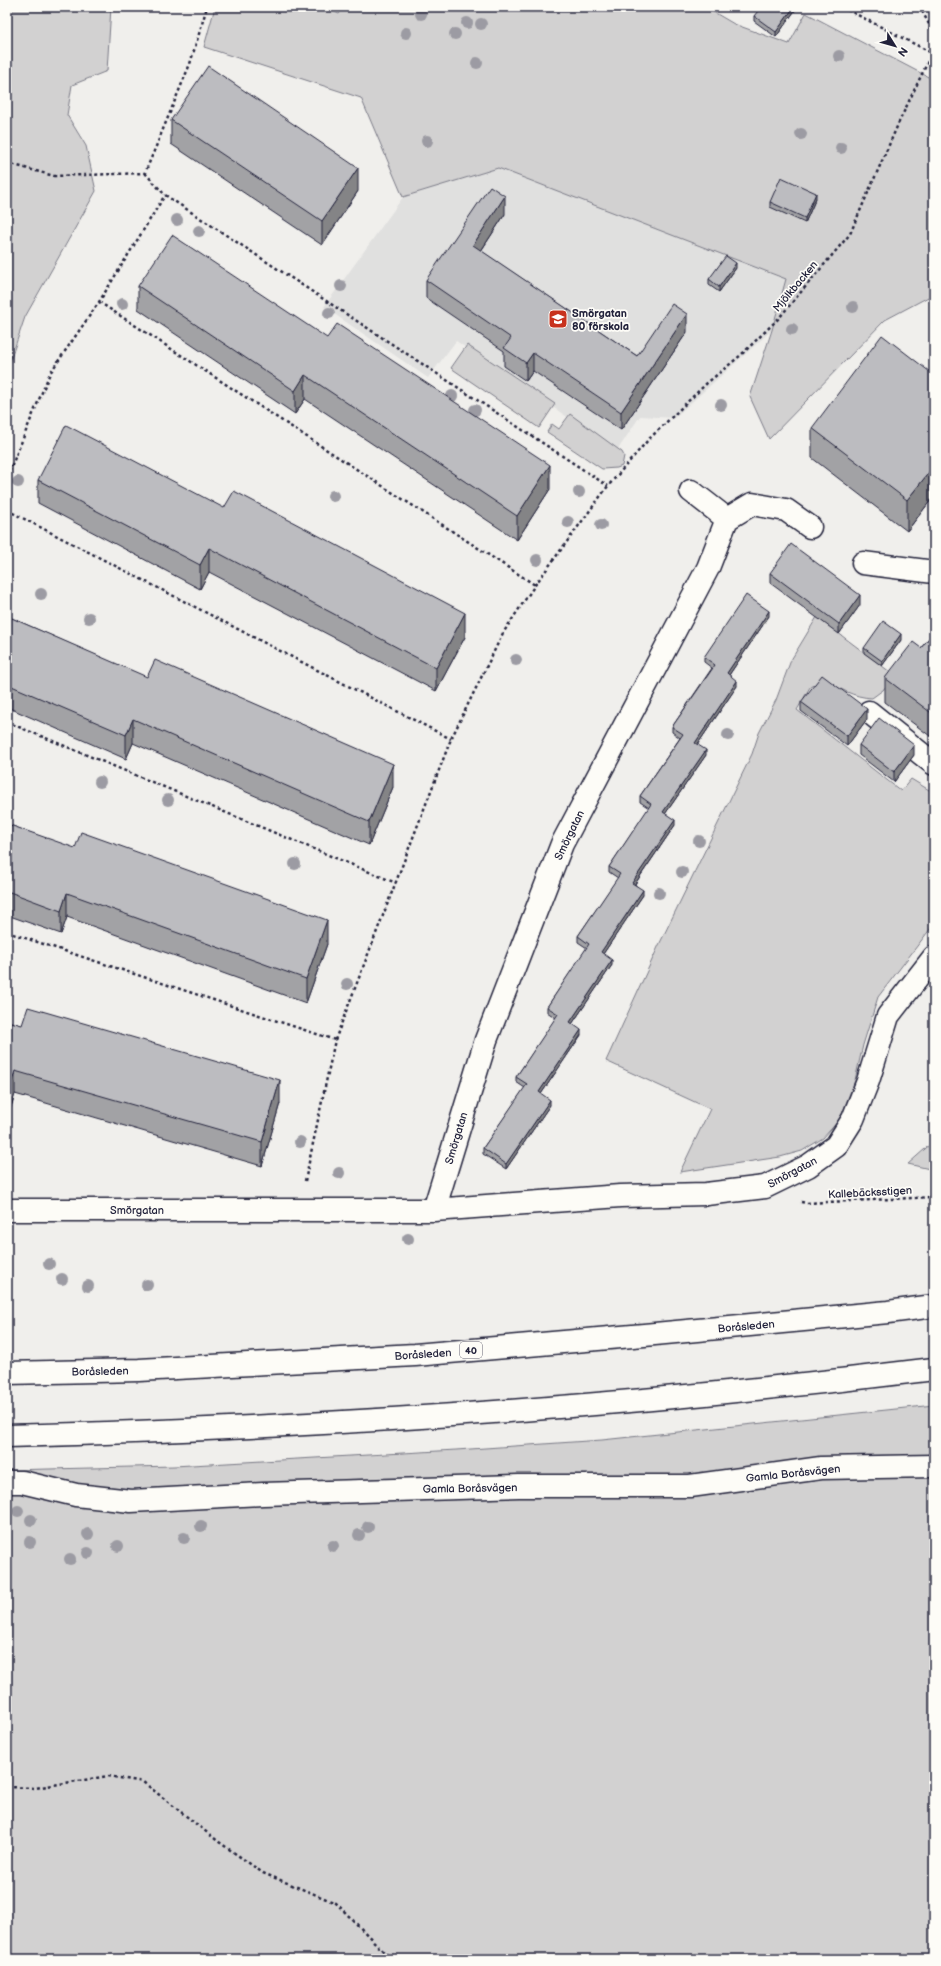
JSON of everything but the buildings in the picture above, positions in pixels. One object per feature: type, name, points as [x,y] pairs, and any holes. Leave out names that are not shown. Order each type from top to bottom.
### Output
[{"type":"main road","points":[[691,491],[727,519],[752,504],[786,510],[810,528]]},
{"type":"main road","name":"Smörgatan","points":[[434,1210],[486,1040],[562,844],[708,568],[727,519]]},
{"type":"main road","points":[[863,563],[934,572]]},
{"type":"main road","points":[[869,712],[934,764]]},
{"type":"main road","name":"Smörgatan","points":[[7,1210],[434,1210],[620,1196],[706,1194],[765,1187],[808,1166],[836,1146],[853,1120],[868,1081],[888,1016],[934,957]]},
{"type":"main road","name":"Boråsleden","points":[[7,1374],[139,1370],[415,1355],[652,1335],[888,1312],[934,1306]]},
{"type":"main road","points":[[7,1436],[138,1432],[429,1416],[640,1400],[934,1369]]},
{"type":"main road","name":"Gamla Boråsvägen","points":[[7,1482],[22,1482],[76,1496],[131,1501],[263,1494],[519,1486],[690,1486],[821,1468],[934,1466]]},
{"type":"path","points":[[145,173],[190,64],[208,7]]},
{"type":"path","points":[[842,7],[933,53],[932,32],[920,7]]},
{"type":"path","name":"Mjölkbacken","points":[[299,1209],[335,1040],[451,739],[503,632],[535,585],[608,486],[649,439],[707,383],[741,355],[778,318],[850,234],[899,122],[933,53]]},
{"type":"path","points":[[7,163],[54,176],[145,173],[165,195],[608,486]]},
{"type":"path","points":[[7,477],[50,373],[99,302],[165,195]]},
{"type":"path","points":[[99,302],[535,585]]},
{"type":"path","points":[[7,510],[451,739]]},
{"type":"path","points":[[7,722],[396,883]]},
{"type":"path","points":[[7,932],[335,1040]]},
{"type":"path","name":"Kallebäcksstigen","points":[[807,1203],[934,1197]]},
{"type":"path","points":[[7,1787],[34,1788],[108,1776],[143,1782],[219,1842],[263,1872],[336,1903],[391,1959]]},
{"type":"shaded area","points":[[7,7],[36,7],[39,9],[111,7],[107,71],[72,85],[67,115],[86,146],[96,191],[25,317],[7,370]]},
{"type":"shaded area","points":[[215,7],[324,7],[339,14],[345,7],[705,7],[734,24],[789,44],[806,13],[934,80],[934,294],[885,320],[769,439],[750,397],[772,330],[786,279],[498,168],[403,197],[361,98],[204,47]]},
{"type":"shaded area","name":"Smörgatan 80 förskola","points":[[498,168],[787,279],[772,330],[674,418],[640,416],[617,451],[456,341],[428,378],[324,307],[403,197]]},
{"type":"shaded area","points":[[467,345],[555,404],[539,428],[451,368]]},
{"type":"shaded area","points":[[570,414],[622,452],[624,456],[622,466],[617,468],[602,469],[547,432],[552,424],[559,429]]},
{"type":"shaded area","points":[[817,617],[894,675],[883,690],[872,698],[853,694],[824,679],[810,687],[797,710],[901,791],[911,779],[934,793],[934,924],[878,997],[863,1045],[855,1080],[840,1119],[823,1138],[802,1151],[780,1157],[680,1172],[710,1109],[606,1061],[658,947],[752,754],[759,733],[776,700],[791,660]]},
{"type":"shaded area","points":[[934,1141],[934,1170],[908,1164]]},
{"type":"shaded area","points":[[934,1405],[934,1959],[7,1959],[7,1470],[174,1466],[602,1440]]},
{"type":"place","name":"Smörgatan 80 förskola","points":[[558,319]]}]
